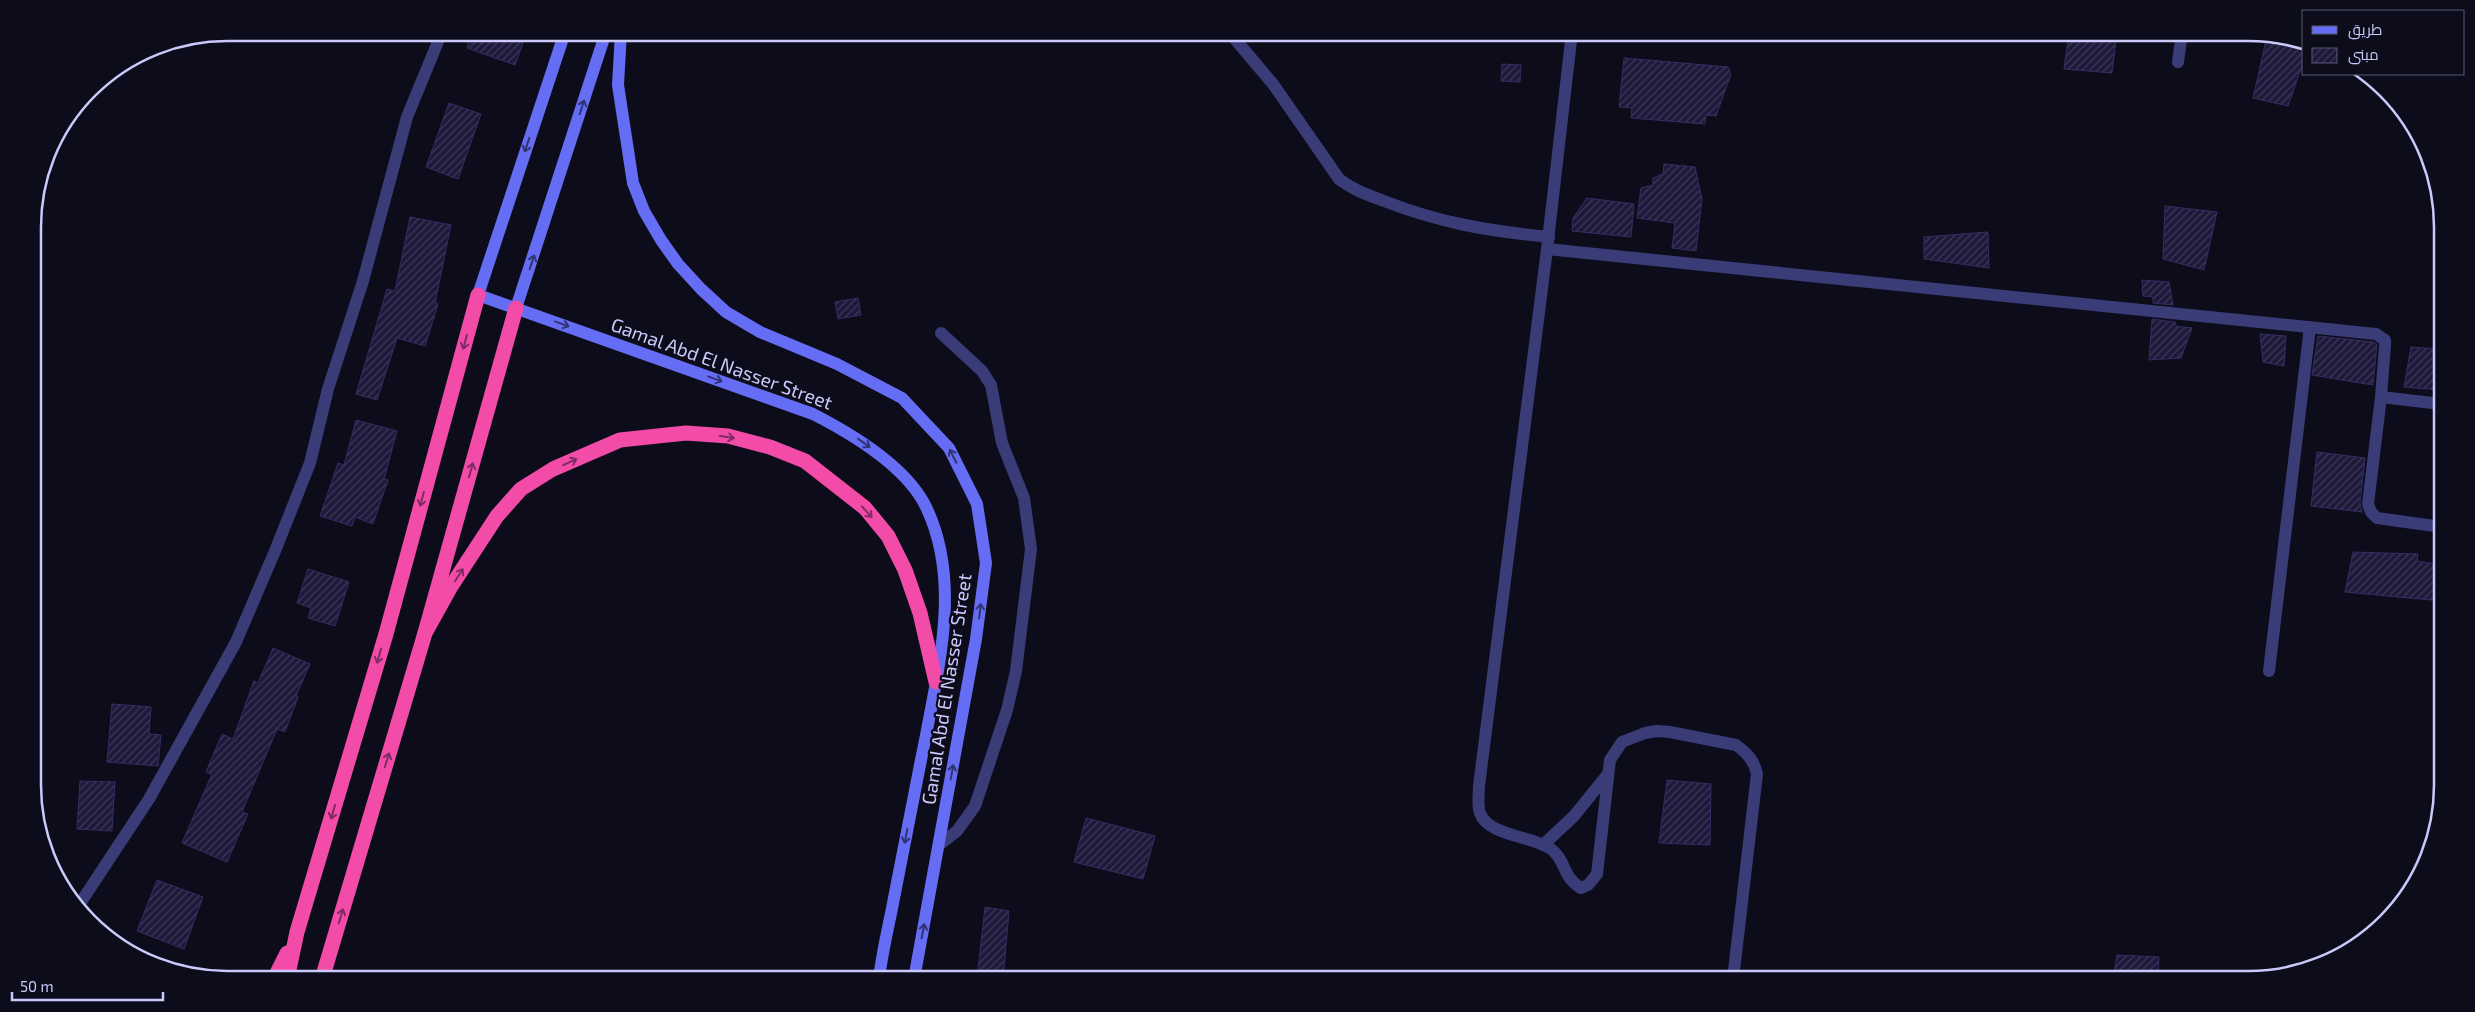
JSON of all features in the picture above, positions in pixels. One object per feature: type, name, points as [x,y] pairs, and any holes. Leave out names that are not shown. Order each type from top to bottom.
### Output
[{"type":"highway","points":[[289,971],[298,932],[386,634],[478,295]]},
{"type":"highway","points":[[325,971],[425,633],[516,308]]},
{"type":"highway","points":[[425,633],[450,588],[497,516],[521,489],[553,470],[620,440],[686,433],[728,436],[770,447],[805,462],[865,508],[888,536],[905,570],[920,613],[936,682]]},
{"type":"highway","points":[[278,971],[298,932]]},
{"type":"highway","points":[[334,939],[334,971]]},
{"type":"main road","points":[[478,295],[562,41]]},
{"type":"main road","points":[[516,308],[603,41]]},
{"type":"main road","name":"Gamal Abd El Nasser Street","points":[[620,41],[618,85],[633,183],[644,211],[672,256],[701,289],[726,312],[760,332],[837,364],[902,398],[949,448],[977,504],[986,563],[976,639],[915,971]]},
{"type":"main road","name":"Gamal Abd El Nasser Street","points":[[478,295],[813,414],[848,432],[876,452],[905,479],[927,507],[936,531],[945,571],[945,597],[936,682],[881,971]]},
{"type":"street","points":[[82,901],[149,798],[232,650],[275,551],[310,463],[328,389],[363,281],[407,117],[438,41]]},
{"type":"street","points":[[1237,41],[1273,84],[1339,179],[1351,189],[1412,212],[1485,231],[1548,243],[2376,334],[2381,337],[2385,346],[2368,504],[2371,512],[2377,518],[2387,521],[2434,526]]},
{"type":"street","points":[[1571,41],[1548,243],[1478,806],[1480,813],[1488,824],[1543,845],[1555,852],[1566,876],[1581,888],[1594,880],[1599,868],[1608,774],[1612,753],[1622,742],[1639,735],[1657,731],[1736,746],[1750,758],[1758,774],[1734,971]]},
{"type":"street","points":[[2178,62],[2181,41]]},
{"type":"street","points":[[2269,670],[2310,328]]},
{"type":"street","points":[[939,845],[957,832],[975,806],[1007,710],[1016,671],[1031,550],[1024,498],[1002,443],[991,385],[982,371],[942,333]]},
{"type":"street","points":[[2381,397],[2434,403]]},
{"type":"street","points":[[1543,845],[1574,816],[1608,774]]},
{"type":"building","points":[[469,41],[524,41],[515,65],[467,48]]},
{"type":"building","points":[[2068,41],[2116,41],[2112,73],[2064,69]]},
{"type":"building","points":[[2266,42],[2302,50],[2302,66],[2288,106],[2253,98]]},
{"type":"building","points":[[1624,58],[1728,67],[1731,74],[1716,116],[1706,115],[1705,124],[1631,118],[1632,108],[1619,107]]},
{"type":"building","points":[[1502,64],[1521,65],[1520,82],[1501,81]]},
{"type":"building","points":[[449,103],[481,114],[458,179],[426,167]]},
{"type":"building","points":[[1664,164],[1695,167],[1702,199],[1696,251],[1672,248],[1675,223],[1637,218],[1641,188],[1653,185],[1653,178],[1663,174]]},
{"type":"building","points":[[1587,198],[1634,204],[1631,237],[1572,231],[1573,218]]},
{"type":"building","points":[[2165,206],[2217,212],[2204,270],[2163,259]]},
{"type":"building","points":[[410,217],[451,225],[435,303],[438,304],[425,346],[397,338],[377,400],[356,394],[387,289],[395,291]]},
{"type":"building","points":[[1988,232],[1989,268],[1924,259],[1924,237]]},
{"type":"building","points":[[2142,280],[2169,282],[2173,305],[2153,303],[2153,297],[2143,296]]},
{"type":"building","points":[[858,298],[861,315],[838,319],[835,302]]},
{"type":"building","points":[[2152,319],[2175,322],[2176,326],[2192,328],[2181,358],[2149,360]]},
{"type":"building","points":[[2260,334],[2286,336],[2284,366],[2263,362]]},
{"type":"building","points":[[2318,336],[2377,344],[2373,385],[2312,375]]},
{"type":"building","points":[[2411,347],[2434,349],[2434,389],[2404,387]]},
{"type":"building","points":[[356,420],[397,431],[384,479],[388,480],[373,524],[355,517],[352,526],[320,516],[338,463],[344,465]]},
{"type":"building","points":[[2317,452],[2365,458],[2360,503],[2362,512],[2311,506]]},
{"type":"building","points":[[2353,552],[2418,554],[2417,561],[2434,564],[2434,600],[2345,592]]},
{"type":"building","points":[[308,569],[349,582],[335,626],[308,618],[311,608],[297,603]]},
{"type":"building","points":[[273,648],[310,664],[296,696],[298,697],[285,732],[277,729],[242,812],[248,814],[227,862],[182,843],[212,774],[206,772],[222,734],[233,739],[254,681],[258,683]]},
{"type":"building","points":[[112,704],[151,707],[149,734],[161,735],[158,766],[107,762]]},
{"type":"building","points":[[1667,780],[1711,784],[1710,845],[1659,843]]},
{"type":"building","points":[[80,781],[115,782],[112,831],[77,829]]},
{"type":"building","points":[[1086,818],[1155,836],[1143,879],[1074,862]]},
{"type":"building","points":[[157,880],[203,897],[184,949],[137,931]]},
{"type":"building","points":[[985,907],[1009,911],[1004,971],[978,971]]},
{"type":"building","points":[[2117,955],[2159,957],[2158,971],[2114,971]]}]
